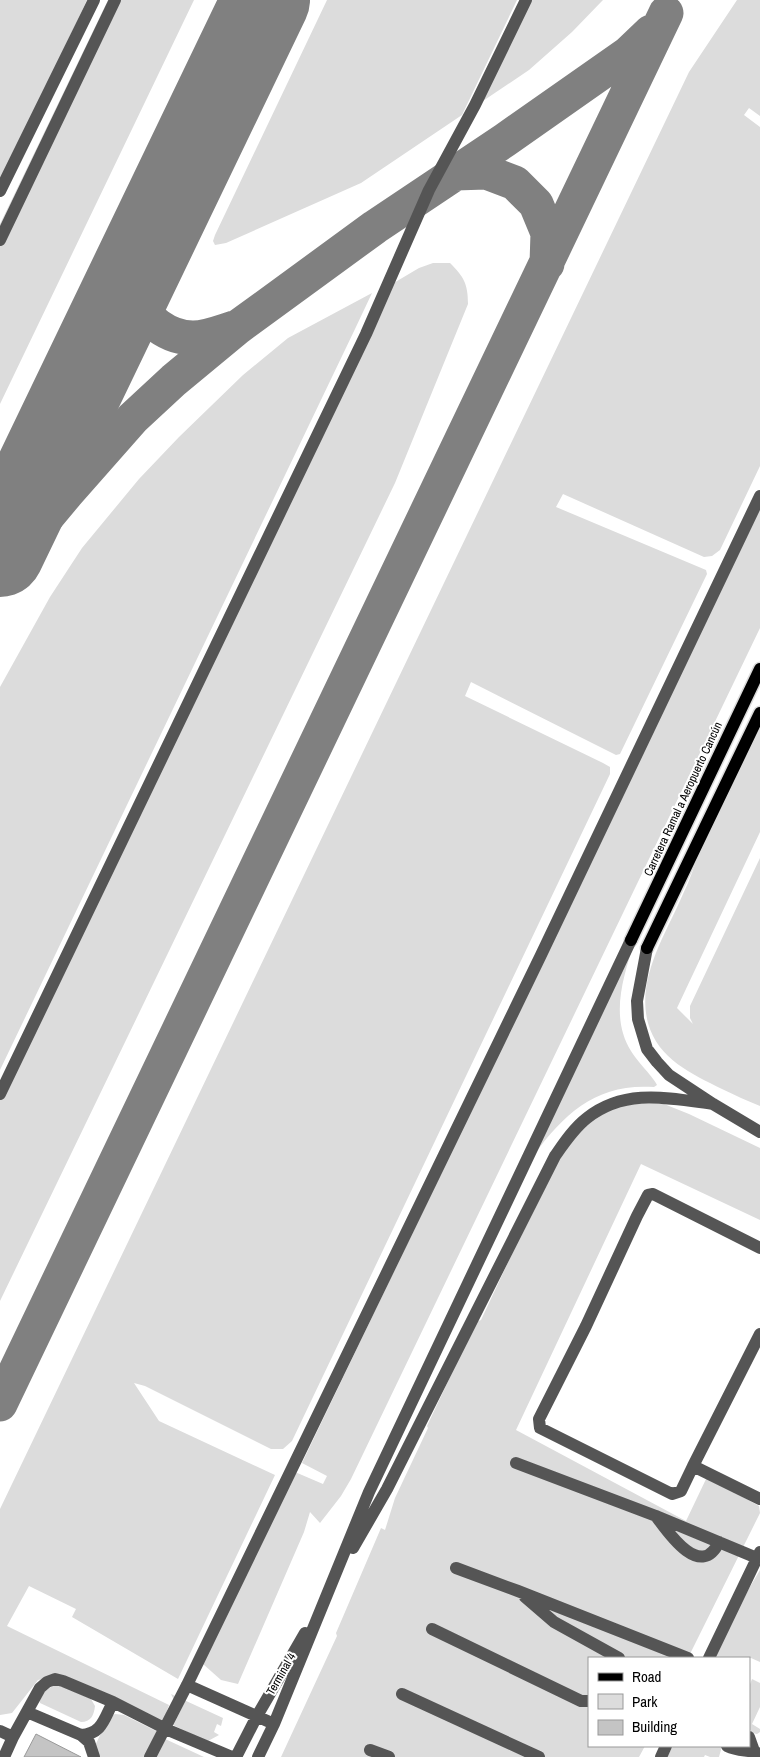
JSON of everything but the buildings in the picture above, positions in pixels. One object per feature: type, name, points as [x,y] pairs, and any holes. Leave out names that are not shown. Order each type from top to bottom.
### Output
[{"type":"main road","name":"Carretera Ramal a Aeropuerto Cancún","points":[[631,940],[760,669]]},
{"type":"main road","points":[[647,948],[760,713]]},
{"type":"street","points":[[0,191],[94,0]]},
{"type":"street","points":[[0,240],[115,0]]},
{"type":"street","points":[[0,1094],[366,334],[429,190],[475,105],[526,0]]},
{"type":"street","points":[[150,1757],[187,1685],[546,946],[760,496]]},
{"type":"street","points":[[258,1757],[274,1724],[369,1492],[631,940]]},
{"type":"street","points":[[647,948],[637,1001],[638,1020],[648,1049],[657,1062],[670,1075],[760,1132]]},
{"type":"street","points":[[329,1592],[387,1490],[555,1156],[567,1139],[586,1118],[614,1102],[631,1098],[649,1097],[713,1104]]},
{"type":"street","points":[[736,1117],[760,1121]]},
{"type":"street","points":[[760,1248],[653,1194],[648,1195],[539,1420],[540,1428],[672,1494],[681,1491],[760,1334]]},
{"type":"street","points":[[516,1463],[719,1542],[759,1555],[709,1657]]},
{"type":"street","points":[[693,1466],[760,1500]]},
{"type":"street","points":[[656,1516],[672,1537],[689,1553],[701,1557],[708,1555],[716,1549],[719,1542]]},
{"type":"street","points":[[456,1568],[518,1590],[686,1657]]},
{"type":"street","points":[[518,1590],[554,1622],[617,1657]]},
{"type":"street","name":"Terminal 4","points":[[236,1757],[257,1716],[329,1592]]},
{"type":"street","points":[[432,1629],[581,1701],[588,1701]]},
{"type":"street","points":[[4,1757],[40,1688],[47,1682],[55,1679],[72,1684],[113,1702],[164,1728],[232,1757]]},
{"type":"street","points":[[187,1685],[274,1724]]},
{"type":"street","points":[[402,1694],[539,1757]]},
{"type":"street","points":[[81,1735],[89,1735],[101,1727],[113,1702]]},
{"type":"street","points":[[27,1712],[81,1735],[89,1742],[94,1757]]},
{"type":"street","points":[[0,1731],[13,1737]]},
{"type":"street","points":[[750,1739],[757,1752]]},
{"type":"street","points":[[370,1750],[389,1757]]},
{"type":"street","points":[[732,1751],[757,1752]]},
{"type":"green space","points":[[0,0],[87,0],[0,183]]},
{"type":"green space","points":[[108,0],[194,0],[0,404],[0,224]]},
{"type":"green space","points":[[327,0],[517,0],[462,115],[361,183],[226,243],[215,245],[213,241],[215,235]]},
{"type":"green space","points":[[525,0],[603,0],[572,32],[529,70],[477,105]]},
{"type":"green space","points":[[737,0],[760,0],[760,116],[749,108],[744,115],[760,127],[760,466],[720,550],[712,556],[704,557],[563,494],[556,507],[706,570],[707,574],[620,754],[616,755],[471,682],[465,696],[603,763],[610,767],[610,774],[292,1441],[283,1449],[271,1449],[145,1386],[134,1383],[159,1421],[275,1475],[178,1679],[72,1617],[76,1609],[29,1586],[7,1626],[169,1705],[163,1722],[59,1675],[38,1680],[12,1713],[0,1715],[0,1509],[689,72]]},
{"type":"green space","points":[[433,263],[450,263],[459,272],[466,286],[468,304],[395,483],[0,1301],[0,1100],[392,284],[419,268]]},
{"type":"green space","points":[[372,293],[0,1070],[0,687],[50,597],[82,548],[139,479],[243,375],[288,338]]},
{"type":"green space","points":[[760,509],[760,628],[351,1479],[341,1496],[320,1523],[310,1512],[304,1532],[238,1684],[221,1680],[203,1664],[295,1472],[323,1484],[327,1476],[302,1463]]},
{"type":"green space","points":[[760,729],[760,832],[677,1008],[693,1024],[690,1018],[690,1006],[760,858],[760,1106],[699,1077],[668,1056],[653,1036],[645,1006],[649,973],[661,941],[707,836]]},
{"type":"green space","points":[[634,943],[620,997],[621,1025],[631,1051],[657,1085],[654,1087],[634,1087],[616,1090],[600,1095],[585,1103],[558,1126],[534,1155]]},
{"type":"green space","points":[[618,1103],[664,1104],[760,1148],[760,1220],[641,1164],[516,1430],[686,1521],[707,1477],[759,1506],[760,1513],[688,1657],[588,1657],[588,1747],[644,1747],[639,1757],[281,1757],[337,1636],[336,1633],[381,1528],[385,1530],[395,1498],[476,1322],[481,1320],[557,1158],[583,1125]]},
{"type":"green space","points":[[760,1570],[760,1662],[750,1657],[715,1657],[738,1607]]},
{"type":"green space","points":[[752,1679],[760,1683],[760,1707],[752,1724],[760,1729],[760,1732],[757,1734],[752,1733],[750,1730],[750,1684]]},
{"type":"green space","points":[[54,1685],[64,1687],[91,1699],[95,1706],[91,1717],[87,1721],[81,1722],[40,1703],[38,1696]]},
{"type":"green space","points":[[171,1694],[223,1718],[221,1726],[217,1724],[214,1732],[219,1735],[208,1741],[203,1740],[171,1724],[174,1700]]},
{"type":"green space","points":[[115,1714],[124,1715],[158,1732],[145,1757],[95,1757],[94,1748],[108,1718]]},
{"type":"green space","points":[[163,1738],[204,1757],[154,1757]]},
{"type":"green space","points":[[672,1747],[722,1747],[719,1757],[705,1755],[704,1757],[667,1757]]},
{"type":"taxiway","points":[[0,1404],[666,13]]},
{"type":"taxiway","points":[[0,573],[133,418],[174,380],[238,327],[375,227],[505,140],[629,53],[651,32]]},
{"type":"taxiway","points":[[455,173],[486,172],[515,183],[536,204],[548,233],[547,264]]},
{"type":"taxiway","points":[[140,261],[137,287],[140,305],[158,326],[175,335],[193,338],[209,336],[234,328]]},
{"type":"runway","points":[[0,553],[266,0]]}]
